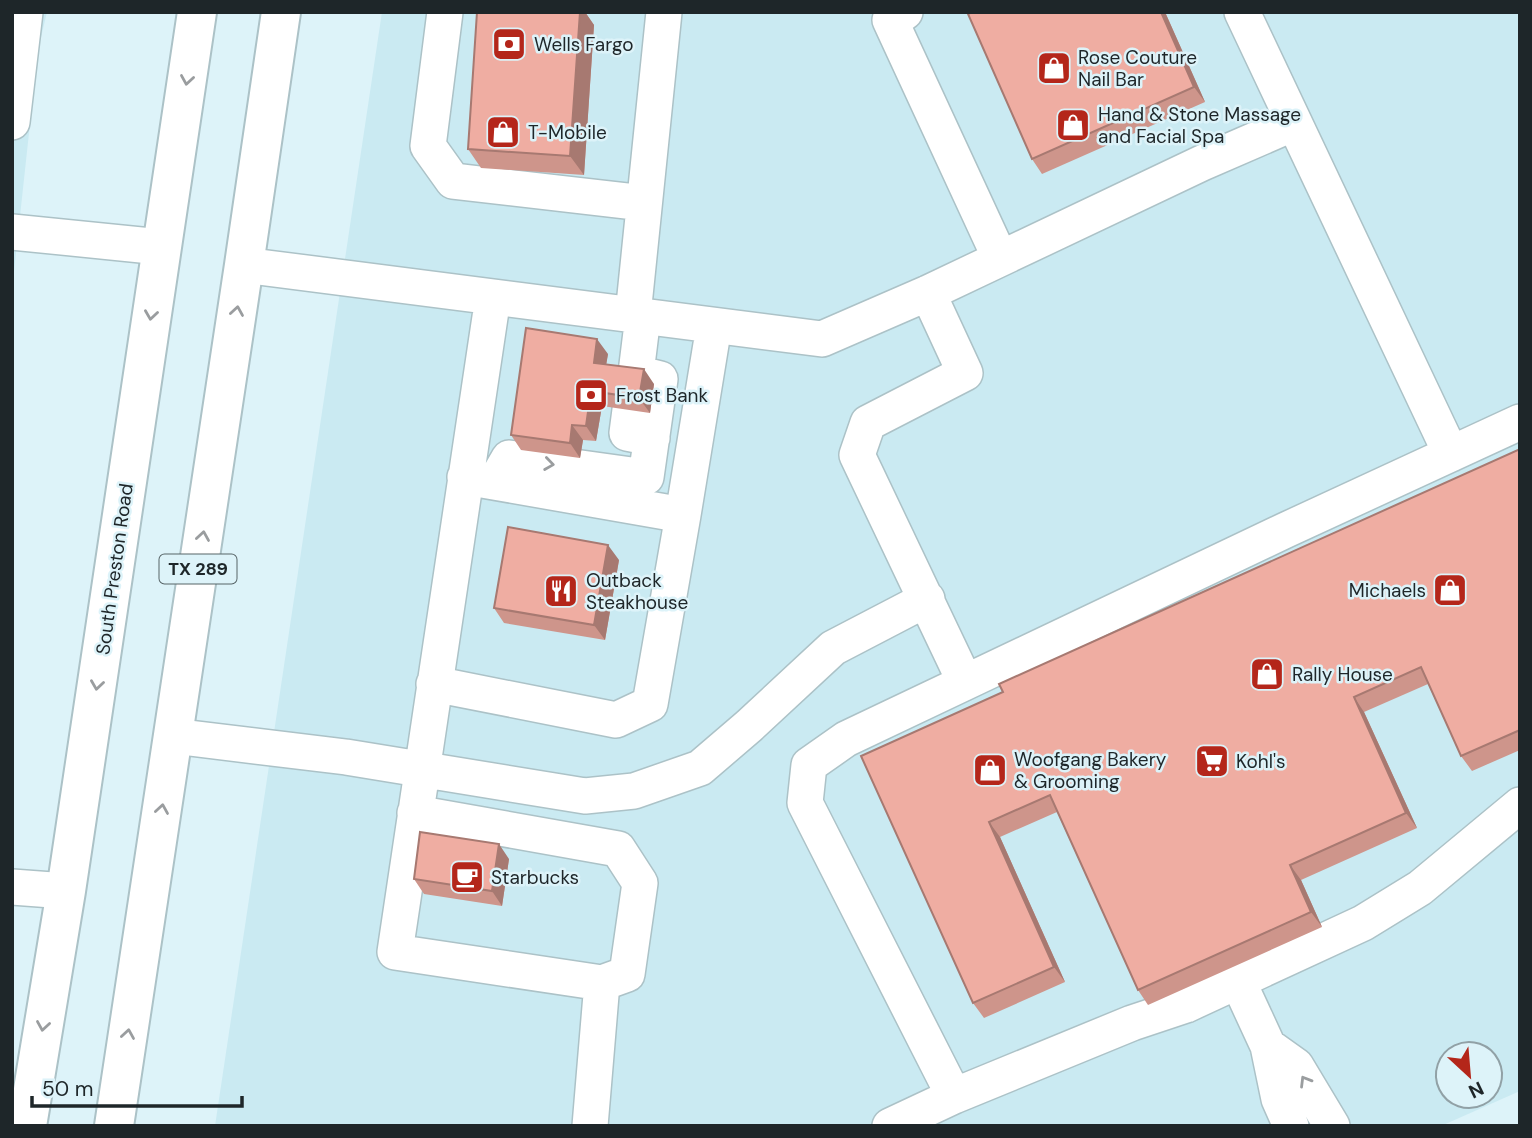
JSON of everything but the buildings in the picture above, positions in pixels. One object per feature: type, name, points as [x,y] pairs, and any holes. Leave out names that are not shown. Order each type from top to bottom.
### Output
[{"type":"main road","name":"South Preston Road","points":[[27,1126],[66,891],[197,12]]},
{"type":"main road","name":"TX 289","points":[[114,1126],[281,12]]},
{"type":"lane","points":[[12,122],[25,12]]},
{"type":"lane","points":[[445,12],[428,146],[453,181],[645,203]]},
{"type":"lane","points":[[480,480],[509,458],[646,477],[660,379],[633,388],[645,203],[664,12]]},
{"type":"lane","points":[[905,12],[890,20],[1000,258]]},
{"type":"lane","points":[[1242,12],[1451,454]]},
{"type":"lane","points":[[244,265],[822,339],[928,293],[1202,163],[1294,123]]},
{"type":"lane","points":[[12,232],[161,247]]},
{"type":"lane","points":[[928,293],[965,373],[868,423],[857,455],[965,682]]},
{"type":"lane","points":[[415,813],[618,849],[640,883],[627,974],[602,982],[394,952],[434,684],[480,480],[493,297]]},
{"type":"lane","points":[[434,684],[616,720],[650,704],[714,326]]},
{"type":"lane","points":[[954,1096],[805,803],[809,765],[846,739],[1520,422]]},
{"type":"lane","points":[[480,480],[683,515]]},
{"type":"lane","points":[[173,736],[346,757],[585,796],[634,791],[700,768],[833,648],[926,600]]},
{"type":"lane","points":[[890,1126],[954,1096],[1132,1023],[1186,1005],[1363,923],[1420,888],[1520,806]]},
{"type":"lane","points":[[12,887],[66,891]]},
{"type":"lane","points":[[1238,981],[1268,1046],[1279,1099],[1291,1126]]},
{"type":"lane","points":[[590,1126],[602,982]]},
{"type":"lane","points":[[1268,1046],[1296,1066],[1332,1126]]},
{"type":"shaded area","points":[[12,12],[47,12],[38,50],[12,290]]},
{"type":"shaded area","points":[[382,12],[1520,12],[1520,1091],[1504,1098],[1504,1040],[1434,1040],[1434,1110],[1477,1110],[1441,1126],[215,1126]]},
{"type":"place","name":"Wells Fargo","points":[[509,44]]},
{"type":"place","name":"Rose Couture Nail Bar","points":[[1054,68]]},
{"type":"place","name":"Hand & Stone Massage and Facial Spa","points":[[1073,125]]},
{"type":"place","name":"T-Mobile","points":[[503,132]]},
{"type":"place","name":"Frost Bank","points":[[591,395]]},
{"type":"place","name":"Michaels","points":[[1450,590]]},
{"type":"place","name":"Outback Steakhouse","points":[[561,591]]},
{"type":"place","name":"Rally House","points":[[1267,674]]},
{"type":"place","name":"Kohl's","points":[[1212,761]]},
{"type":"place","name":"Woofgang Bakery & Grooming","points":[[990,770]]},
{"type":"place","name":"Starbucks","points":[[467,877]]}]
